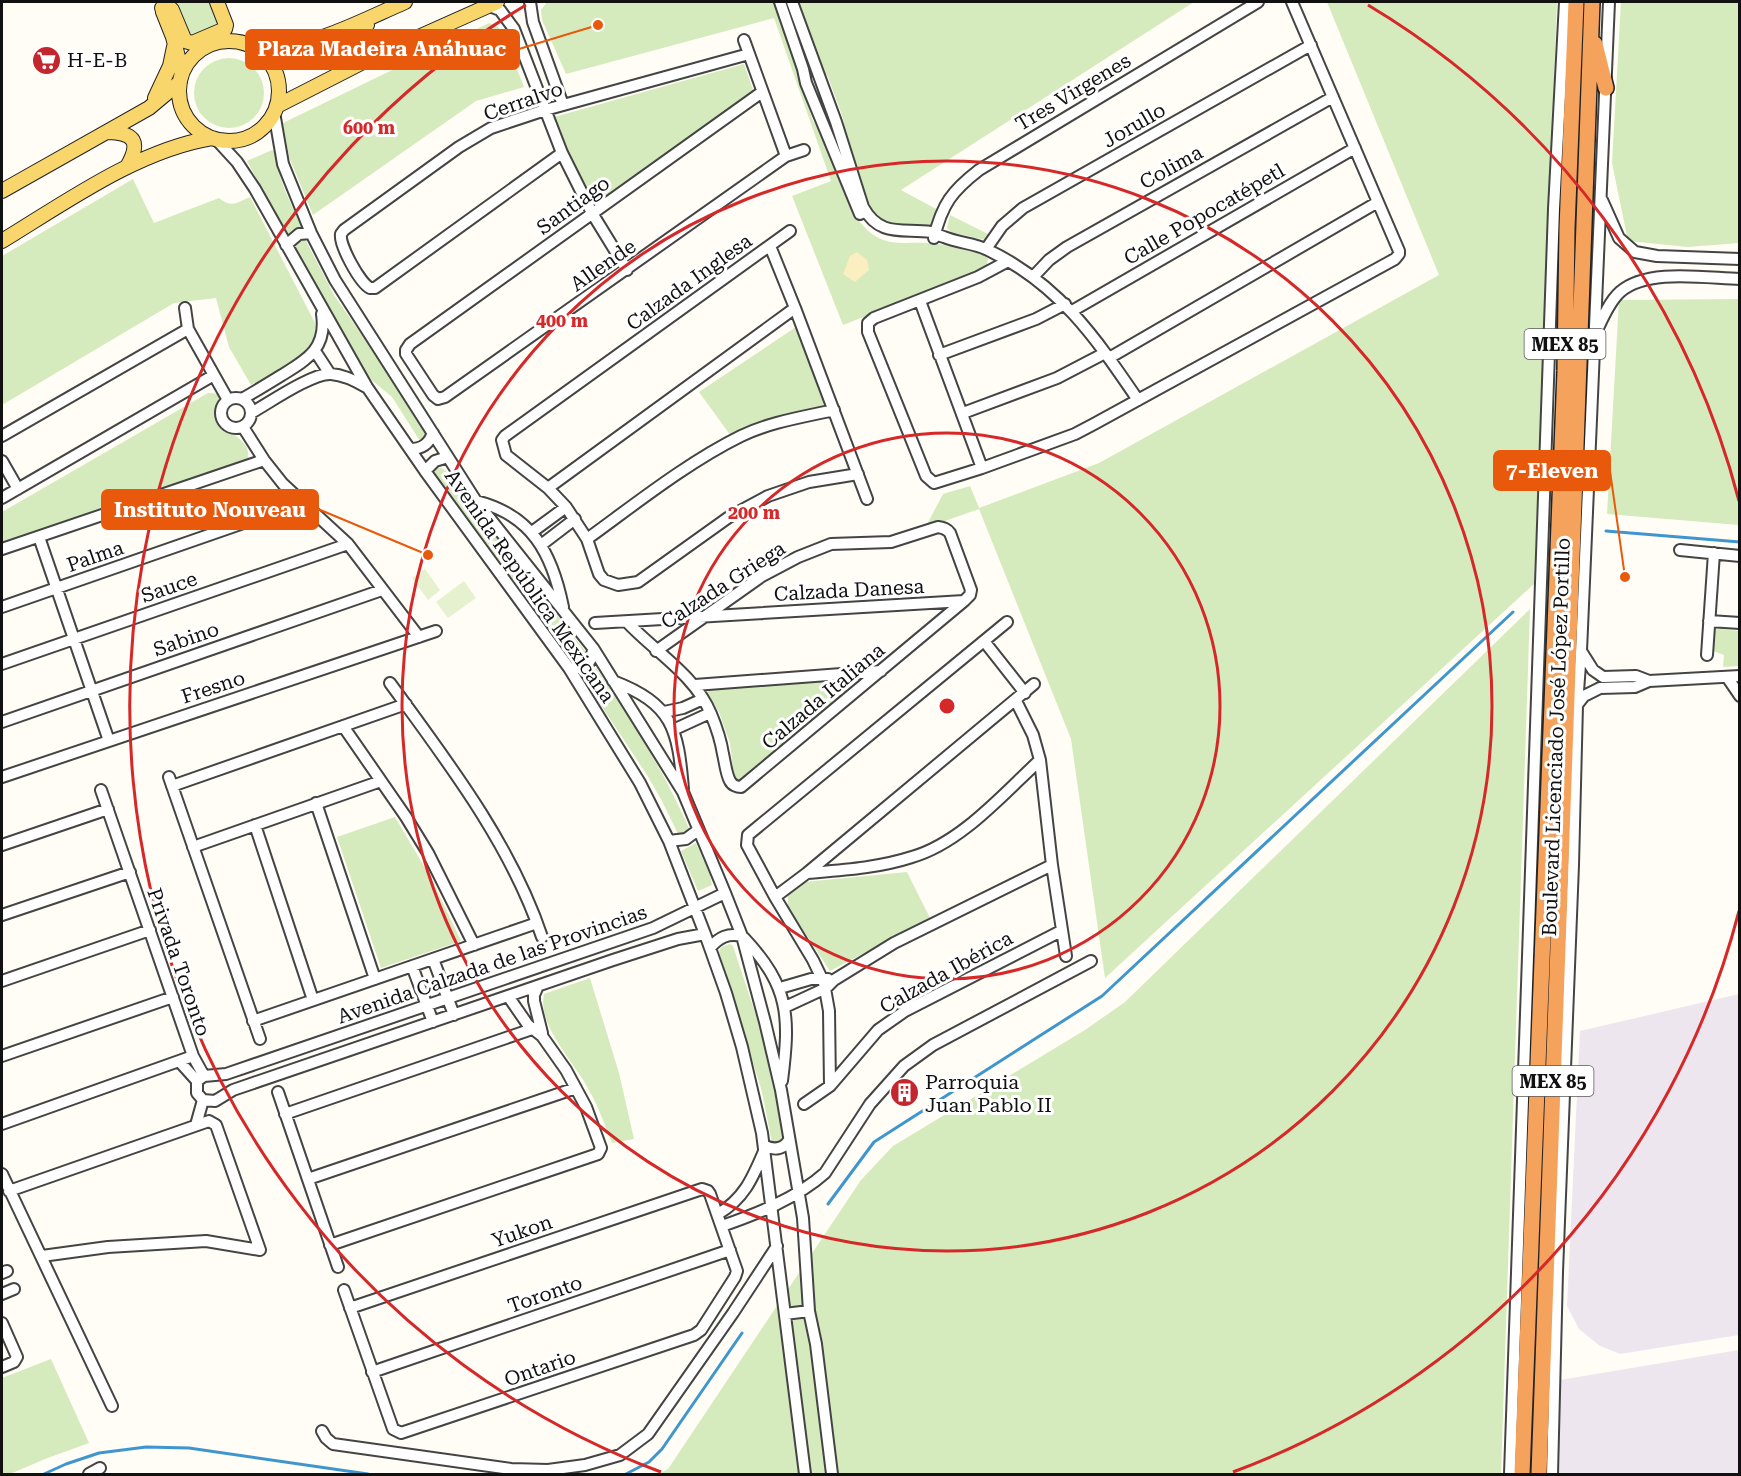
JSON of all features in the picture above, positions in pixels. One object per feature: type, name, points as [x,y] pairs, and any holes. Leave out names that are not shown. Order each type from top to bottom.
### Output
[{"type":"highway","name":"Boulevard Licenciado José López Portillo","points":[[1522,1474],[1531,1216],[1541,792],[1565,371],[1567,228],[1576,2]]},
{"type":"highway","name":"Boulevard Licenciado José López Portillo","points":[[1539,1474],[1592,2]]},
{"type":"highway","points":[[1590,24],[1606,88]]},
{"type":"highway","points":[[1562,834],[1573,865]]},
{"type":"highway","points":[[1519,1242],[1531,1216]]},
{"type":"highway","points":[[1547,1280],[1556,1304]]},
{"type":"main road","points":[[160,5],[172,10],[185,40],[192,43],[225,29],[226,25],[217,2]]},
{"type":"main road","points":[[225,2],[247,45],[269,60],[274,69],[279,94],[276,109]]},
{"type":"main road","points":[[2,241],[128,167],[172,148],[214,138],[236,140],[249,136],[261,129],[276,109],[365,61],[492,3]]},
{"type":"main road","points":[[2,191],[149,108],[181,78],[195,55],[214,43],[227,41],[247,45],[284,47],[317,39],[399,4]]},
{"type":"main road","points":[[365,61],[358,60],[350,54],[349,41],[355,33],[399,4]]},
{"type":"main road","points":[[160,5],[174,43],[181,78],[179,93],[186,115],[193,125],[214,138]]},
{"type":"main road","points":[[149,108],[165,81],[174,43]]},
{"type":"main road","points":[[108,132],[120,133],[132,138],[135,151],[128,167]]},
{"type":"street","points":[[530,2],[533,22],[563,105]]},
{"type":"street","points":[[780,2],[806,83],[834,137]]},
{"type":"street","points":[[792,2],[815,65],[854,204],[863,220],[871,228],[888,237],[937,236],[986,249],[1033,277],[1069,307],[1107,355],[1138,400]]},
{"type":"street","name":"Tres Virgenes","points":[[937,236],[948,200],[955,190],[979,170],[1258,2]]},
{"type":"street","points":[[1008,261],[978,277],[874,318],[868,323],[868,332],[926,476],[934,483],[1075,434],[1395,259],[1399,250],[1292,2]]},
{"type":"street","name":"Boulevard Licenciado José López Portillo","points":[[1510,1474],[1541,792],[1554,209],[1565,2]]},
{"type":"street","name":"Boulevard Licenciado José López Portillo","points":[[1552,1474],[1577,705],[1609,2]]},
{"type":"street","points":[[492,3],[514,29],[562,153],[592,213],[627,270]]},
{"type":"street","points":[[514,29],[533,22]]},
{"type":"street","points":[[744,40],[786,156]]},
{"type":"street","name":"Jorullo","points":[[986,249],[1002,226],[1023,208],[1311,45]]},
{"type":"street","name":"Cerralvo","points":[[562,153],[381,285],[369,288],[362,283],[340,239],[344,230],[459,147],[491,128],[545,110],[749,54]]},
{"type":"street","points":[[529,68],[547,62]]},
{"type":"street","points":[[803,69],[815,65]]},
{"type":"street","name":"Santiago","points":[[438,399],[408,357],[406,350],[410,344],[762,92]]},
{"type":"street","name":"Colima","points":[[1033,277],[1049,260],[1067,247],[1333,97]]},
{"type":"street","name":"Avenida República Mexicana","points":[[276,109],[283,164],[311,233],[335,280],[476,501],[593,648],[683,792],[725,893],[742,936],[765,1023],[799,1192],[805,1231],[809,1311],[816,1344],[832,1474]]},
{"type":"street","name":"Avenida República Mexicana","points":[[214,138],[237,162],[255,189],[367,387],[425,471],[569,668],[640,783],[669,841],[710,948],[742,1047],[765,1147],[805,1474]]},
{"type":"street","name":"Calle Popocatépetl","points":[[939,355],[1069,307],[1355,148]]},
{"type":"street","name":"Allende","points":[[438,399],[445,397],[627,270],[786,156],[804,150]]},
{"type":"street","points":[[1601,197],[1623,242],[1635,252],[1657,256],[1740,259]]},
{"type":"street","points":[[963,413],[1057,378],[1107,355],[1378,202]]},
{"type":"street","name":"Calzada Inglesa","points":[[790,231],[505,436],[502,445],[506,455],[548,488],[566,507],[586,539],[598,574],[610,584],[628,585],[638,582],[729,517],[768,496],[809,482],[858,474]]},
{"type":"street","points":[[286,245],[299,234],[311,233]]},
{"type":"street","name":"Calzada Inglesa","points":[[770,246],[867,499]]},
{"type":"street","points":[[1654,277],[1649,267],[1657,256]]},
{"type":"street","points":[[1697,277],[1703,270],[1699,258]]},
{"type":"street","points":[[1595,334],[1617,293],[1628,285],[1654,277],[1740,279]]},
{"type":"street","points":[[920,301],[982,468]]},
{"type":"street","points":[[228,400],[242,399],[296,367],[315,351],[323,328],[321,307]]},
{"type":"street","points":[[185,308],[188,329],[228,400]]},
{"type":"street","points":[[548,488],[795,308]]},
{"type":"street","points":[[2,436],[188,329]]},
{"type":"street","points":[[315,351],[330,374]]},
{"type":"street","points":[[296,367],[307,382]]},
{"type":"street","points":[[251,413],[307,382],[330,374],[348,378],[367,387]]},
{"type":"street","points":[[2,498],[214,375]]},
{"type":"street","points":[[228,400],[221,413],[225,423],[233,428],[243,427],[251,418],[248,403],[242,399]]},
{"type":"street","points":[[586,539],[658,487],[741,436],[770,425],[834,410]]},
{"type":"street","points":[[243,427],[283,484],[348,544],[419,638]]},
{"type":"street","points":[[410,449],[417,449],[428,444],[433,433]]},
{"type":"street","points":[[425,471],[435,461],[448,457]]},
{"type":"street","points":[[2,549],[264,460]]},
{"type":"street","points":[[2,461],[18,489]]},
{"type":"street","name":"Avenida República Mexicana","points":[[476,501],[494,505],[532,532],[541,545],[555,580],[563,610]]},
{"type":"street","name":"Palma","points":[[2,607],[301,502]]},
{"type":"street","points":[[532,532],[566,507]]},
{"type":"street","points":[[541,545],[575,519]]},
{"type":"street","name":"Calzada Griega","points":[[710,713],[694,685],[656,651],[762,576],[798,557],[831,544],[891,542],[938,527],[948,530],[970,590],[970,595],[964,601]]},
{"type":"street","points":[[39,537],[109,741]]},
{"type":"street","name":"Sauce","points":[[2,664],[348,544]]},
{"type":"street","points":[[1680,550],[1740,556]]},
{"type":"street","points":[[1707,655],[1714,553]]},
{"type":"street","name":"Sabino","points":[[2,722],[382,590]]},
{"type":"street","name":"Calzada Danesa","points":[[595,623],[964,601]]},
{"type":"street","name":"Calzada Italiana","points":[[710,713],[722,748],[729,781],[741,787],[964,601]]},
{"type":"street","points":[[627,621],[656,651]]},
{"type":"street","points":[[1709,621],[1740,623]]},
{"type":"street","points":[[830,1086],[829,1011],[824,983],[747,845],[748,836],[1006,622]]},
{"type":"street","name":"Fresno","points":[[2,777],[436,632]]},
{"type":"street","points":[[984,641],[1025,693]]},
{"type":"street","points":[[569,668],[580,669],[587,665],[592,658],[593,648]]},
{"type":"street","points":[[1581,651],[1593,670],[1602,677],[1636,676],[1649,681]]},
{"type":"street","points":[[694,685],[882,671]]},
{"type":"street","points":[[1577,705],[1584,696],[1594,690],[1607,687],[1635,687],[1649,681],[1740,676]]},
{"type":"street","points":[[1727,677],[1740,696]]},
{"type":"street","name":"Avenida República Mexicana","points":[[612,681],[644,696],[664,712],[674,730],[683,792]]},
{"type":"street","points":[[390,683],[440,750],[484,818],[520,884],[542,937]]},
{"type":"street","points":[[775,897],[1035,684]]},
{"type":"street","points":[[664,712],[683,708],[703,699]]},
{"type":"street","points":[[1016,701],[1033,735],[1040,760],[1052,865],[1066,956]]},
{"type":"street","points":[[260,1039],[171,781],[406,704]]},
{"type":"street","points":[[674,730],[710,713]]},
{"type":"street","points":[[343,726],[428,853],[474,945]]},
{"type":"street","points":[[807,873],[872,867],[914,857],[941,844],[964,829],[1040,760]]},
{"type":"street","points":[[193,847],[381,781]]},
{"type":"street","name":"Privada Toronto","points":[[2,1124],[193,1056],[101,789]]},
{"type":"street","points":[[316,803],[375,979]]},
{"type":"street","points":[[2,845],[108,809]]},
{"type":"street","points":[[255,825],[313,1000]]},
{"type":"street","points":[[669,841],[686,839],[698,830]]},
{"type":"street","points":[[780,988],[834,980],[894,943],[1052,865]]},
{"type":"street","points":[[2,915],[130,872]]},
{"type":"street","name":"Avenida Calzada de las Provincias","points":[[200,1079],[226,1074],[654,928],[725,893]]},
{"type":"street","points":[[253,1021],[537,923]]},
{"type":"street","points":[[2,981],[150,930]]},
{"type":"street","name":"Calzada Ibérica","points":[[804,1104],[830,1086],[878,1030],[905,1011],[1061,931]]},
{"type":"street","name":"Avenida Calzada de las Provincias","points":[[209,1100],[648,948],[705,934]]},
{"type":"street","points":[[710,948],[716,940],[724,936],[733,934],[742,936]]},
{"type":"street","name":"Avenida República Mexicana","points":[[742,936],[760,955],[780,988],[785,1007],[786,1043],[780,1090]]},
{"type":"street","points":[[433,959],[454,1015]]},
{"type":"street","points":[[722,1227],[799,1192],[825,1173],[870,1104],[904,1066],[933,1045],[1091,961]]},
{"type":"street","points":[[412,966],[433,1022]]},
{"type":"street","points":[[785,1007],[824,983]]},
{"type":"street","points":[[538,986],[534,1001],[539,1030]]},
{"type":"street","points":[[330,1245],[598,1154],[601,1148],[576,1088],[539,1030],[508,996]]},
{"type":"street","points":[[2,1056],[173,997]]},
{"type":"street","points":[[285,1114],[539,1030]]},
{"type":"street","points":[[42,1256],[108,1247],[206,1241],[260,1250],[213,1123],[209,1100],[197,1093],[200,1079],[193,1056]]},
{"type":"street","points":[[179,1061],[200,1079]]},
{"type":"street","points":[[308,1179],[576,1088]]},
{"type":"street","points":[[278,1092],[338,1267]]},
{"type":"street","points":[[196,1125],[209,1100]]},
{"type":"street","points":[[9,1191],[196,1125],[213,1123]]},
{"type":"street","points":[[730,1250],[718,1214],[735,1203],[745,1190],[765,1147],[778,1149],[789,1140]]},
{"type":"street","points":[[2,1174],[112,1406]]},
{"type":"street","name":"Yukon","points":[[350,1308],[705,1189],[710,1194],[718,1214]]},
{"type":"street","points":[[322,1431],[333,1444],[511,1469],[548,1470],[585,1465],[620,1455],[648,1434],[777,1246]]},
{"type":"street","name":"Ontario","points":[[372,1372],[393,1429],[397,1433],[405,1433],[694,1335],[701,1330],[737,1274],[730,1250]]},
{"type":"street","name":"Toronto","points":[[372,1372],[730,1250]]},
{"type":"street","points":[[2,1294],[14,1289]]},
{"type":"street","points":[[344,1290],[372,1372]]},
{"type":"street","points":[[785,1314],[809,1311]]},
{"type":"street","points":[[2,1323],[17,1360],[2,1367]]},
{"type":"street","points":[[89,1474],[100,1468]]},
{"type":"shaded area","points":[[1739,994],[1739,1335],[1620,1354],[1600,1346],[1579,1329],[1567,1306],[1580,1031]]},
{"type":"shaded area","points":[[1739,1350],[1739,1474],[1552,1474],[1554,1381]]},
{"type":"green space","points":[[171,2],[213,2],[224,28],[188,41]]},
{"type":"green space","points":[[547,2],[778,2],[802,74],[803,90],[813,121],[831,148],[859,221],[867,230],[882,240],[934,244],[983,253],[988,259],[986,269],[843,325],[792,196],[831,181],[774,18],[566,74],[542,20],[541,10]]},
{"type":"green space","points":[[796,2],[1194,2],[901,190],[938,210],[933,226],[929,228],[884,224],[868,208],[847,148],[843,118],[828,77],[817,62]]},
{"type":"green space","points":[[1327,2],[1557,2],[1534,584],[1105,978],[1071,739],[979,509],[925,528],[943,494],[970,486],[979,508],[1099,463],[1439,275]]},
{"type":"green space","points":[[1621,2],[1739,2],[1739,243],[1688,247],[1628,241],[1612,163]]},
{"type":"green space","points":[[489,23],[502,31],[524,87],[476,101],[313,215],[289,157],[283,123]]},
{"type":"green space","points":[[236,58],[249,64],[258,73],[262,79],[264,93],[262,107],[254,118],[243,126],[222,128],[204,118],[196,107],[194,86],[204,68],[215,60]]},
{"type":"green space","points":[[744,64],[754,93],[593,205],[569,159],[554,117]]},
{"type":"green space","points":[[272,150],[276,152],[285,191],[303,227],[287,235],[247,161]]},
{"type":"green space","points":[[133,179],[154,223],[219,198],[231,204],[250,197],[315,323],[314,338],[310,347],[288,367],[251,385],[229,347],[216,298],[174,303],[2,405],[2,256]]},
{"type":"green space","points":[[950,215],[992,236],[985,240],[951,232],[947,228]]},
{"type":"green space","points":[[299,239],[305,239],[334,295],[426,435],[423,441],[420,441],[392,397],[368,377],[311,282],[294,245]]},
{"type":"green space","points":[[1739,299],[1739,525],[1607,514],[1619,300]]},
{"type":"green space","points":[[796,327],[826,407],[731,436],[699,392]]},
{"type":"green space","points":[[208,393],[222,394],[219,407],[221,422],[245,445],[248,460],[2,547],[2,512]]},
{"type":"green space","points":[[437,468],[445,470],[590,660],[577,664],[540,620],[432,472]]},
{"type":"green space","points":[[425,569],[440,590],[428,600],[412,578]]},
{"type":"green space","points":[[464,581],[476,598],[448,618],[436,602]]},
{"type":"green space","points":[[1530,609],[1501,1474],[659,1474],[668,1469],[861,1180],[893,1146],[1085,1030],[1125,1002]]},
{"type":"green space","points":[[1713,628],[1739,631],[1739,666],[1723,667],[1724,655],[1713,651]]},
{"type":"green space","points":[[596,668],[648,748],[691,833],[680,838],[647,775],[583,678]]},
{"type":"green space","points":[[845,681],[851,685],[851,691],[744,782],[734,777],[730,743],[719,712],[707,693],[712,687]]},
{"type":"green space","points":[[395,817],[431,878],[461,941],[381,968],[337,837]]},
{"type":"green space","points":[[696,843],[712,885],[698,891],[681,851]]},
{"type":"green space","points":[[907,872],[930,918],[830,971],[788,907],[788,896],[804,882]]},
{"type":"green space","points":[[730,944],[733,946],[766,1046],[784,1137],[783,1143],[776,1145],[772,1143],[762,1092],[719,952],[721,947]]},
{"type":"green space","points":[[590,978],[619,1073],[634,1139],[612,1143],[584,1081],[559,1044],[546,1019],[543,1006],[544,994]]},
{"type":"green space","points":[[51,1359],[89,1443],[10,1474],[2,1474],[2,1378]]},
{"type":"sand","points":[[857,252],[867,260],[869,270],[855,282],[843,274],[850,256]]},
{"type":"waterway","points":[[1606,531],[1740,542]]},
{"type":"waterway","points":[[828,1204],[874,1142],[1102,996],[1513,612]]},
{"type":"waterway","points":[[626,1474],[649,1462],[662,1449],[742,1333]]},
{"type":"waterway","points":[[44,1474],[99,1453],[146,1447],[189,1448],[368,1474]]},
{"type":"place","name":"Plaza Madeira Anáhuac","points":[[598,25]]},
{"type":"place","name":"H-E-B","points":[[46,60]]},
{"type":"place","name":"Instituto Nouveau","points":[[428,555]]},
{"type":"place","name":"7-Eleven","points":[[1625,577]]},
{"type":"place","name":"Parroquia Juan Pablo II","points":[[904,1093]]}]
